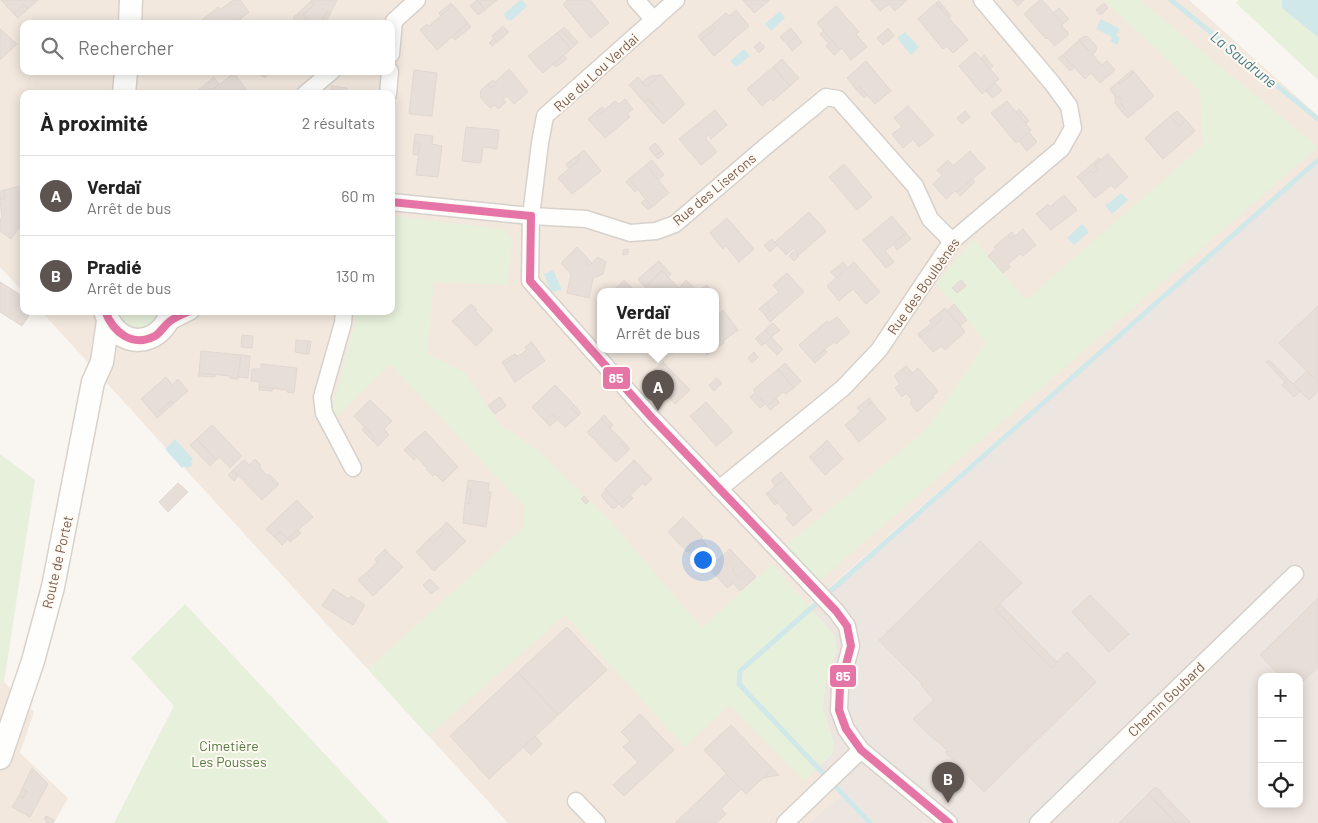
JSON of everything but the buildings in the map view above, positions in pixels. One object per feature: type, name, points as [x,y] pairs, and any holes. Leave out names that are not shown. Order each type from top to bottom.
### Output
[{"type":"street","points":[[130,20],[131,0]]},
{"type":"street","points":[[394,20],[417,0]]},
{"type":"street","name":"Rue du Lou Verdai","points":[[636,0],[665,10],[546,116],[540,142],[531,216],[530,281],[652,418],[836,611],[846,626],[850,646],[840,687],[839,710],[846,729],[862,750],[949,823]]},
{"type":"street","name":"Rue des Boulbènes","points":[[720,489],[843,388],[879,350],[952,241],[1061,149],[1073,128],[1069,106],[1052,82],[982,0]]},
{"type":"street","points":[[124,90],[126,75]]},
{"type":"street","points":[[310,90],[327,75]]},
{"type":"street","points":[[388,90],[390,75]]},
{"type":"street","name":"Rue des Liserons","points":[[395,202],[531,216],[586,219],[630,233],[656,231],[675,224],[765,146],[826,97],[838,99],[915,186],[930,219],[952,241]]},
{"type":"street","points":[[344,315],[322,398],[324,413],[353,468]]},
{"type":"street","points":[[107,316],[113,328],[121,335],[129,339],[139,340]]},
{"type":"street","name":"Route de Portet","points":[[0,758],[33,661],[53,588],[93,382],[102,362],[107,316]]},
{"type":"street","points":[[102,362],[139,340],[156,335],[170,317]]},
{"type":"street","name":"Chemin Goubard","points":[[1038,823],[1294,574]]},
{"type":"street","points":[[785,823],[862,750]]},
{"type":"street","points":[[576,801],[597,823]]},
{"type":"shaded area","points":[[0,0],[1189,0],[1318,116],[1318,159],[736,669],[843,795],[809,823],[508,823],[45,315],[395,315],[395,90],[20,90],[20,289],[0,267]]},
{"type":"shaded area","points":[[1318,159],[1318,823],[809,823],[843,794],[736,670]]},
{"type":"shaded area","points":[[4,682],[34,712],[20,753],[68,798],[54,823],[0,823],[0,684]]},
{"type":"green space","points":[[1104,0],[1140,0],[1318,147],[815,585],[783,548],[926,430],[986,342],[936,284],[974,239],[1026,300],[1203,145],[1200,91]]},
{"type":"green space","points":[[1239,0],[1318,0],[1318,80],[1236,3]]},
{"type":"green space","points":[[395,216],[503,229],[512,239],[507,285],[434,282],[427,353],[466,373],[498,423],[539,451],[612,523],[702,628],[772,564],[835,636],[837,651],[831,664],[826,684],[823,708],[834,743],[832,754],[804,781],[729,705],[685,747],[565,615],[428,736],[368,669],[523,528],[525,507],[390,364],[336,417],[331,413],[357,315],[395,315]]},
{"type":"green space","points":[[116,315],[160,315],[150,327],[131,331]]},
{"type":"green space","points":[[0,454],[35,480],[4,682],[0,684]]},
{"type":"green space","name":"Cimetière Les Pousses","points":[[185,604],[389,823],[114,823],[174,706],[131,658]]},
{"type":"water","points":[[520,0],[527,6],[511,21],[506,19],[504,14]]},
{"type":"water","points":[[1282,0],[1318,0],[1318,37],[1282,8]]},
{"type":"water","points":[[780,11],[785,18],[771,31],[765,24]]},
{"type":"water","points":[[1101,19],[1120,29],[1116,35],[1120,38],[1117,45],[1110,41],[1112,37],[1096,29]]},
{"type":"water","points":[[905,32],[919,47],[911,55],[897,38]]},
{"type":"water","points":[[744,49],[750,56],[736,67],[730,61]]},
{"type":"water","points":[[1121,193],[1128,200],[1112,214],[1105,206]]},
{"type":"water","points":[[1082,224],[1089,232],[1074,245],[1067,238]]},
{"type":"water","points":[[553,270],[562,290],[551,292],[544,274]]},
{"type":"water","points":[[175,439],[193,459],[191,461],[192,465],[188,468],[184,466],[182,468],[165,449]]},
{"type":"waterway","name":"La Saudrune","points":[[1171,0],[1318,119]]},
{"type":"waterway","points":[[870,823],[739,684],[740,671],[1318,160]]},
{"type":"transit line","name":"85","points":[[395,202],[531,216]]},
{"type":"transit line","name":"85","points":[[531,216],[530,281],[652,418],[836,611],[847,626],[851,646],[840,687],[839,710],[846,729],[861,750],[949,823]]},
{"type":"transit line","name":"85","points":[[107,315],[113,325],[124,336],[139,340],[155,336],[171,320],[181,315]]},
{"type":"place","name":"Verdaï","points":[[658,411]]},
{"type":"place","name":"Pradié","points":[[948,803]]}]
